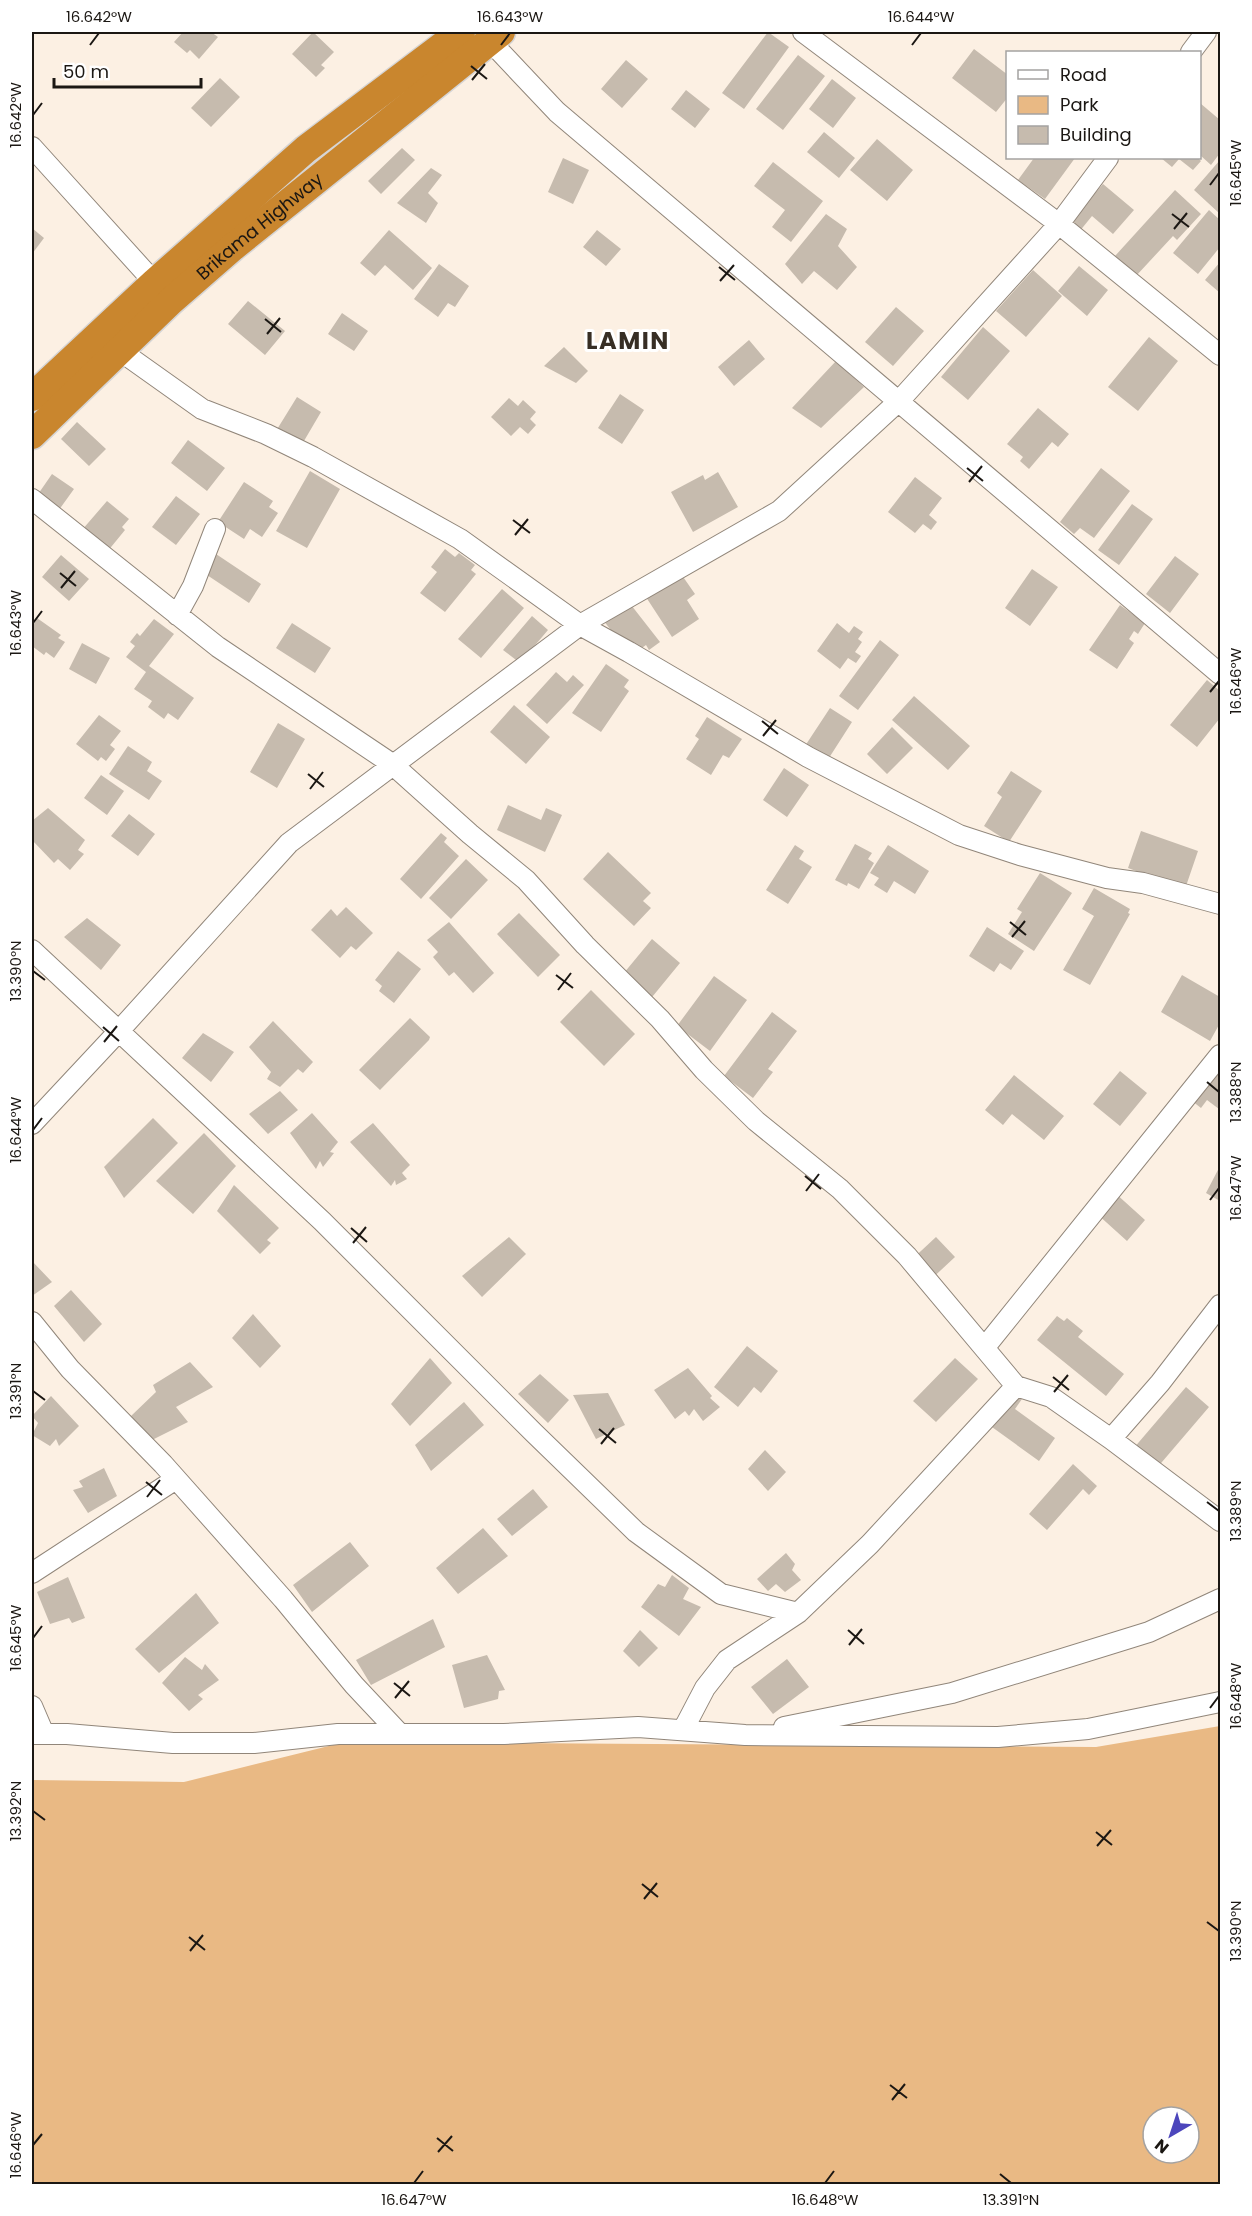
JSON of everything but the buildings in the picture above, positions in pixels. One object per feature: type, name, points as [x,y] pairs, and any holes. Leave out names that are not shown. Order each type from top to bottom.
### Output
[{"type":"highway","name":"Brikama Highway","points":[[32,397],[162,292],[306,149],[461,32]]},
{"type":"highway","name":"Brikama Highway","points":[[32,435],[118,350],[162,292],[233,247],[495,36]]},
{"type":"street","points":[[803,32],[1059,224],[1221,355]]},
{"type":"street","points":[[1192,51],[1206,32]]},
{"type":"street","points":[[495,36],[557,112],[1221,674]]},
{"type":"street","points":[[32,147],[162,292]]},
{"type":"street","points":[[32,1124],[289,843],[580,625],[779,511],[900,400],[1059,224],[1107,159]]},
{"type":"street","points":[[118,350],[202,409],[266,434],[313,457],[460,539],[580,625],[629,651],[808,757],[959,835],[1074,870],[1143,883],[1221,903]]},
{"type":"street","points":[[32,499],[218,647],[392,765],[470,834],[526,879],[585,945],[660,1019],[704,1070],[756,1120],[840,1188],[907,1256],[1016,1386],[1051,1397],[1221,1521]]},
{"type":"street","points":[[177,615],[193,586],[215,529]]},
{"type":"street","points":[[32,950],[322,1221],[636,1532],[721,1594],[798,1613]]},
{"type":"street","points":[[985,1347],[1221,1055]]},
{"type":"street","points":[[1111,1439],[1160,1383],[1221,1305]]},
{"type":"street","points":[[32,1322],[70,1369],[176,1479],[283,1599],[354,1685],[400,1734]]},
{"type":"street","points":[[683,1730],[705,1688],[727,1660],[798,1613],[870,1544],[1016,1386]]},
{"type":"street","points":[[32,1574],[176,1479]]},
{"type":"street","points":[[746,1735],[952,1693],[1149,1632],[1221,1599]]},
{"type":"street","points":[[32,1706],[38,1734],[67,1734],[173,1743],[254,1743],[338,1734],[504,1734],[638,1727],[746,1735],[998,1737],[1088,1729],[1221,1702]]},
{"type":"green space","points":[[1220,1726],[1220,2184],[32,2184],[32,1780],[184,1782],[345,1742],[1096,1747]]},
{"type":"district","name":"LAMIN","points":[[628,341]]}]
